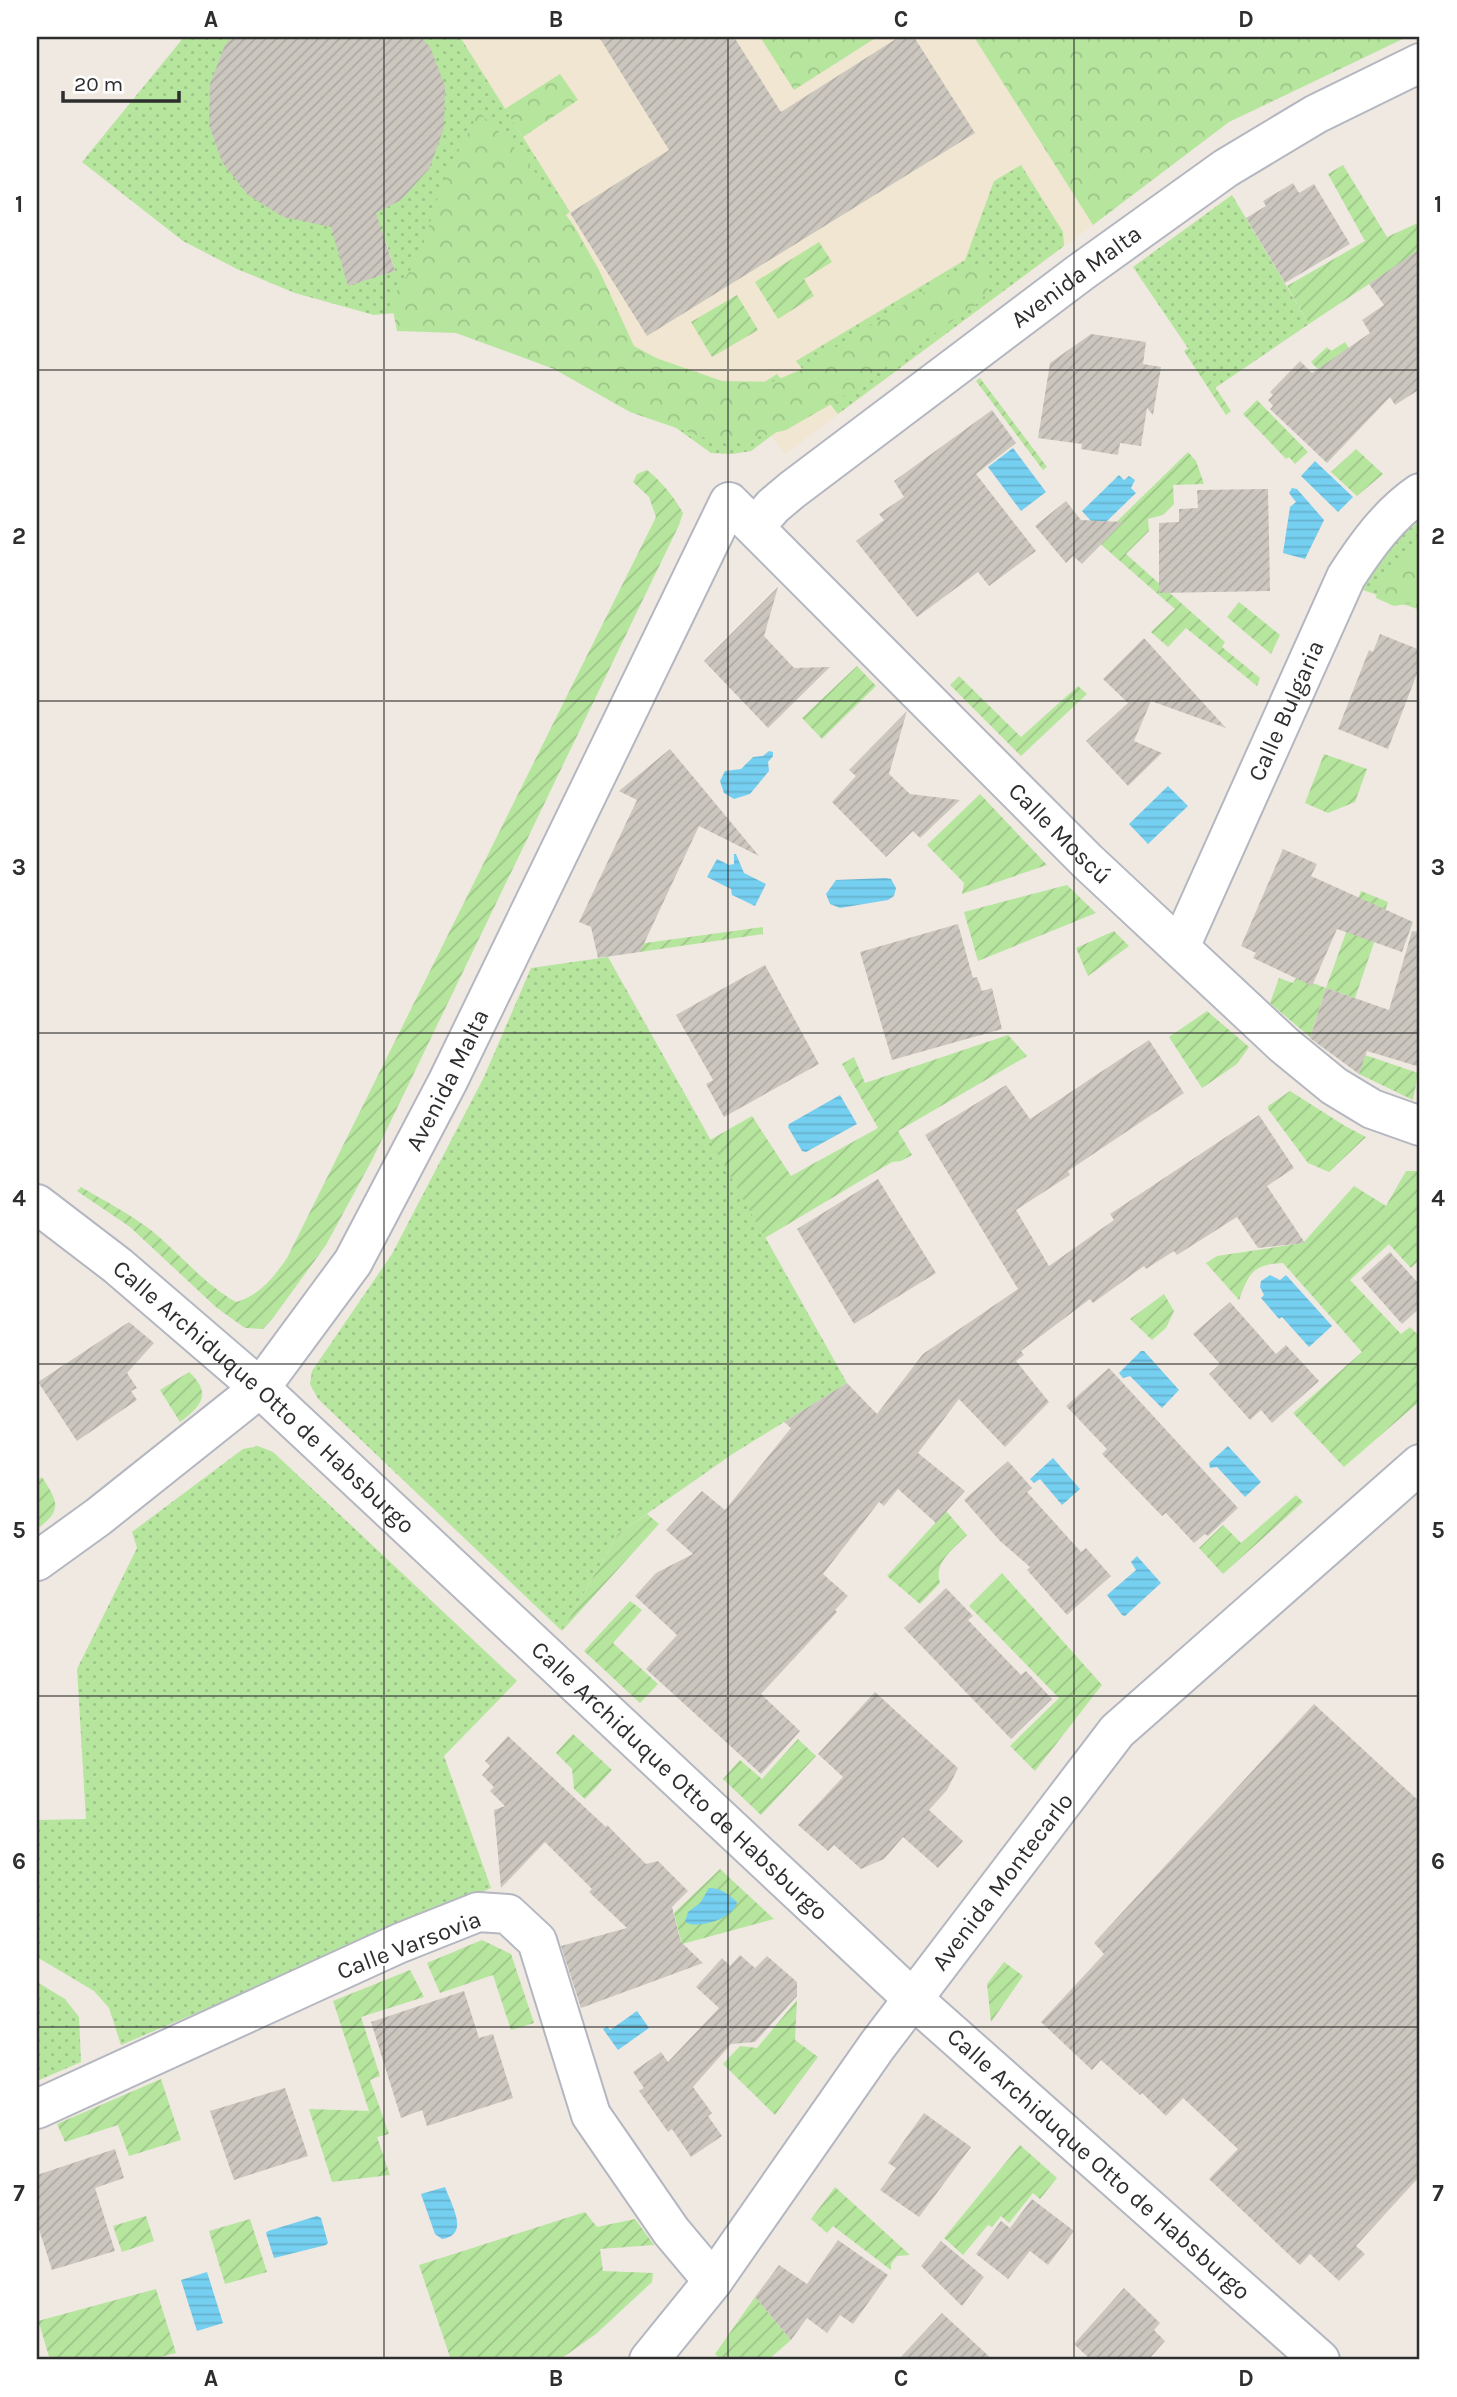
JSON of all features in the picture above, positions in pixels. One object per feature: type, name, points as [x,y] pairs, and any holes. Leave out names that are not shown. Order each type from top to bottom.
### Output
[{"type":"street","name":"Avenida Malta","points":[[37,1561],[98,1517],[260,1388],[353,1262],[742,515],[773,506],[1081,272],[1226,168],[1316,114],[1420,63]]},
{"type":"street","name":"Calle Bulgaria","points":[[1180,947],[1346,578],[1388,522],[1409,500],[1420,493]]},
{"type":"street","name":"Calle Moscú","points":[[742,515],[1087,861],[1284,1045],[1334,1086],[1372,1109],[1420,1126]]},
{"type":"street","name":"Calle Archiduque Otto de Habsburgo","points":[[37,1204],[118,1266],[260,1388],[913,1999],[1320,2360]]},
{"type":"street","name":"Avenida Montecarlo","points":[[649,2360],[713,2281],[877,2046],[1117,1731],[1420,1464]]},
{"type":"street","name":"Calle Varsovia","points":[[37,2109],[400,1943],[478,1912],[508,1914],[537,1941],[591,2115],[671,2231],[713,2281]]},
{"type":"shaded area","points":[[460,37],[974,37],[1093,225],[785,454],[771,436],[751,451],[711,453],[623,389],[505,109]]},
{"type":"green space","points":[[184,37],[460,37],[570,212],[505,258],[658,371],[750,391],[777,374],[806,410],[751,451],[711,453],[622,389],[428,310],[374,315],[295,293],[237,269],[183,241],[82,162]],"holes":[[[386,242],[395,271],[349,285]]]},
{"type":"green space","points":[[760,37],[877,37],[794,90]]},
{"type":"green space","points":[[974,37],[1407,37],[1229,122],[1093,225]]},
{"type":"green space","points":[[560,74],[578,100],[523,137],[505,109]]},
{"type":"green space","points":[[479,112],[524,157],[574,226],[599,270],[634,346],[656,358],[722,381],[772,382],[798,371],[959,270],[983,266],[992,281],[981,301],[840,399],[786,430],[749,439],[714,441],[630,412],[554,369],[456,333],[397,331],[391,301],[420,254],[443,181]]},
{"type":"green space","points":[[1021,165],[1063,232],[1064,246],[838,414],[796,361],[965,260],[994,181]]},
{"type":"green space","points":[[1343,165],[1387,237],[1420,222],[1420,253],[1402,262],[1309,324],[1287,286],[1365,241],[1328,174]]},
{"type":"green space","points":[[1232,195],[1309,324],[1215,388],[1133,267]]},
{"type":"green space","points":[[819,242],[832,262],[804,279],[814,296],[778,319],[755,282]]},
{"type":"green space","points":[[737,295],[758,330],[712,357],[691,322]]},
{"type":"green space","points":[[1345,342],[1373,384],[1348,400],[1311,362],[1327,347],[1331,351]]},
{"type":"green space","points":[[1189,348],[1231,411],[1226,415],[1184,351]]},
{"type":"green space","points":[[980,378],[1047,467],[1043,470],[976,381]]},
{"type":"green space","points":[[1257,400],[1308,452],[1295,464],[1289,457],[1286,459],[1243,414]]},
{"type":"green space","points":[[1356,449],[1383,474],[1357,496],[1331,472]]},
{"type":"green space","points":[[1188,452],[1196,461],[1204,484],[1173,485],[1174,504],[1163,515],[1148,519],[1149,531],[1126,554],[1225,642],[1222,647],[1260,678],[1257,686],[1186,628],[1168,647],[1151,632],[1175,609],[1097,541]]},
{"type":"green space","points":[[647,470],[667,490],[683,513],[679,525],[372,1160],[326,1245],[273,1318],[263,1329],[245,1328],[217,1308],[130,1227],[77,1191],[81,1187],[144,1225],[213,1287],[236,1302],[259,1290],[276,1272],[287,1258],[656,517],[649,497],[633,482],[637,474]]},
{"type":"green space","points":[[1420,520],[1420,610],[1363,590],[1389,547]]},
{"type":"green space","points":[[1420,544],[1420,602],[1394,606],[1376,598],[1379,581]]},
{"type":"green space","points":[[1239,602],[1280,635],[1271,654],[1227,617]]},
{"type":"green space","points":[[857,666],[876,686],[822,739],[802,718]]},
{"type":"green space","points":[[959,676],[1021,737],[1078,686],[1087,694],[1021,756],[950,685]]},
{"type":"green space","points":[[1324,754],[1367,769],[1355,802],[1328,813],[1305,803]]},
{"type":"green space","points":[[980,794],[1047,865],[962,894],[964,883],[927,845]]},
{"type":"green space","points":[[1067,885],[1096,913],[978,961],[964,912]]},
{"type":"green space","points":[[1361,891],[1388,902],[1355,998],[1326,988]]},
{"type":"green space","points":[[763,927],[763,934],[640,952],[638,944]]},
{"type":"green space","points":[[1114,931],[1129,946],[1088,976],[1076,948]]},
{"type":"green space","points":[[608,957],[847,1383],[734,1453],[618,1534],[562,1631],[318,1399],[310,1384],[312,1371],[392,1254],[484,1077],[531,968]]},
{"type":"green space","points":[[1297,977],[1326,988],[1310,1037],[1270,1003],[1279,978],[1293,983]]},
{"type":"green space","points":[[1207,1011],[1249,1047],[1237,1064],[1202,1088],[1169,1037]]},
{"type":"green space","points":[[1008,1035],[1027,1056],[898,1131],[912,1155],[892,1162],[765,1238],[710,1140],[752,1116],[791,1176],[878,1128],[842,1064],[854,1057],[865,1083]]},
{"type":"green space","points":[[1365,1055],[1418,1073],[1413,1100],[1359,1074]]},
{"type":"green space","points":[[1290,1091],[1366,1137],[1329,1172],[1308,1163],[1268,1109],[1268,1106]]},
{"type":"green space","points":[[1406,1171],[1420,1171],[1420,1259],[1411,1268],[1389,1244],[1350,1280],[1401,1334],[1410,1327],[1420,1337],[1420,1401],[1344,1467],[1293,1413],[1362,1352],[1283,1263],[1265,1265],[1254,1272],[1239,1300],[1206,1263],[1217,1256],[1303,1243],[1354,1186],[1386,1206]]},
{"type":"green space","points":[[1164,1294],[1174,1311],[1166,1328],[1152,1340],[1130,1319]]},
{"type":"green space","points":[[189,1372],[200,1386],[201,1399],[199,1405],[180,1422],[160,1390]]},
{"type":"green space","points":[[258,1446],[273,1452],[517,1681],[444,1756],[491,1888],[121,2045],[109,2008],[94,1991],[37,1957],[37,1820],[86,1819],[77,1669],[137,1548],[132,1532],[243,1449]]},
{"type":"green space","points":[[42,1477],[52,1493],[55,1505],[51,1516],[37,1529],[37,1481]]},
{"type":"green space","points":[[1296,1495],[1303,1502],[1223,1574],[1199,1548],[1223,1525],[1241,1543]]},
{"type":"green space","points":[[946,1511],[967,1535],[946,1556],[939,1569],[940,1583],[920,1604],[887,1576]]},
{"type":"green space","points":[[647,1514],[659,1524],[562,1631],[618,1534]]},
{"type":"green space","points":[[1002,1573],[1102,1685],[1035,1771],[1010,1746],[1059,1698],[969,1606]]},
{"type":"green space","points":[[630,1601],[642,1610],[613,1643],[658,1684],[640,1703],[584,1651]]},
{"type":"green space","points":[[573,1734],[612,1770],[585,1799],[574,1789],[572,1769],[556,1753]]},
{"type":"green space","points":[[798,1739],[816,1756],[761,1815],[723,1779],[740,1760],[762,1779]]},
{"type":"green space","points":[[720,1869],[774,1919],[682,1944],[674,1913]]},
{"type":"green space","points":[[482,1940],[511,1954],[534,2023],[511,2030],[493,1975],[440,1993],[427,1963]]},
{"type":"green space","points":[[1004,1962],[1023,1976],[991,2022],[987,1984]]},
{"type":"green space","points":[[410,1970],[424,1997],[361,2017],[380,2076],[370,2080],[389,2134],[377,2137],[390,2175],[332,2182],[309,2109],[369,2111],[333,2001]]},
{"type":"green space","points":[[37,1982],[65,1999],[79,2017],[81,2062],[37,2081]]},
{"type":"green space","points":[[797,2000],[795,2040],[818,2057],[775,2115],[723,2064],[740,2046],[757,2048]]},
{"type":"green space","points":[[161,2079],[181,2140],[129,2156],[118,2125],[65,2142],[57,2124]]},
{"type":"green space","points":[[1020,2145],[1057,2178],[1040,2199],[1033,2193],[1009,2223],[1001,2216],[992,2227],[988,2225],[963,2255],[944,2238]]},
{"type":"green space","points":[[835,2187],[909,2255],[897,2256],[891,2264],[891,2270],[833,2226],[827,2233],[811,2219]]},
{"type":"green space","points":[[585,2212],[597,2227],[635,2219],[654,2245],[600,2249],[603,2271],[653,2273],[652,2282],[596,2334],[559,2360],[451,2360],[419,2265]]},
{"type":"green space","points":[[146,2216],[154,2241],[122,2252],[113,2226]]},
{"type":"green space","points":[[250,2219],[267,2272],[225,2284],[209,2231]]},
{"type":"green space","points":[[156,2289],[176,2353],[149,2360],[50,2360],[40,2326],[37,2327],[37,2318],[38,2321]]},
{"type":"green space","points":[[755,2297],[791,2340],[768,2360],[722,2360],[715,2354]]},
{"type":"water","points":[[1013,448],[1046,492],[1021,511],[988,467]]},
{"type":"water","points":[[1315,461],[1353,497],[1338,512],[1301,476]]},
{"type":"water","points":[[1119,475],[1124,480],[1129,476],[1135,480],[1131,488],[1136,493],[1107,521],[1091,521],[1082,511]]},
{"type":"water","points":[[1292,488],[1297,489],[1324,520],[1305,559],[1283,553],[1290,507],[1296,502],[1289,493]]},
{"type":"water","points":[[769,751],[773,752],[773,756],[768,762],[769,771],[750,794],[734,799],[724,793],[720,781],[725,771],[741,769],[753,757],[763,756]]},
{"type":"water","points":[[1168,786],[1188,806],[1148,844],[1129,824]]},
{"type":"water","points":[[734,854],[744,873],[766,884],[755,906],[732,895],[731,889],[707,877],[717,859],[729,865],[734,864]]},
{"type":"water","points":[[891,879],[896,888],[894,896],[888,900],[840,908],[830,904],[826,894],[836,880]]},
{"type":"water","points":[[840,1095],[857,1124],[806,1152],[802,1151],[788,1127],[789,1124]]},
{"type":"water","points":[[1270,1275],[1280,1280],[1286,1275],[1332,1326],[1309,1347],[1261,1298],[1264,1295],[1260,1287],[1261,1281]]},
{"type":"water","points":[[1144,1351],[1179,1390],[1162,1408],[1130,1376],[1123,1378],[1119,1373]]},
{"type":"water","points":[[1228,1446],[1261,1482],[1245,1497],[1217,1467],[1210,1468],[1209,1463]]},
{"type":"water","points":[[1053,1458],[1080,1489],[1062,1505],[1040,1479],[1034,1483],[1030,1479]]},
{"type":"water","points":[[1137,1556],[1161,1583],[1125,1616],[1107,1595],[1136,1570],[1131,1562]]},
{"type":"water","points":[[709,1888],[721,1890],[731,1896],[737,1902],[735,1908],[715,1921],[698,1924],[685,1922],[688,1912],[700,1903]]},
{"type":"water","points":[[637,2011],[649,2028],[618,2050],[603,2029],[607,2026],[610,2030]]},
{"type":"water","points":[[445,2187],[455,2211],[457,2226],[455,2232],[442,2239],[435,2234],[421,2194]]},
{"type":"water","points":[[317,2216],[321,2218],[328,2243],[326,2245],[274,2258],[266,2233],[268,2231]]},
{"type":"water","points":[[207,2272],[223,2323],[197,2331],[181,2280]]},
{"type":"building","points":[[232,37],[421,37],[430,47],[445,86],[444,128],[429,169],[401,200],[376,213],[395,271],[348,286],[331,227],[283,217],[248,195],[222,162],[209,125],[210,84],[225,45]]},
{"type":"building","points":[[599,37],[734,37],[781,112],[899,37],[914,37],[975,133],[647,336],[570,213],[669,150]]},
{"type":"building","points":[[1293,183],[1299,193],[1314,184],[1350,244],[1285,283],[1246,218],[1266,206],[1263,201]]},
{"type":"building","points":[[1420,249],[1420,389],[1395,405],[1390,397],[1327,463],[1270,409],[1273,406],[1268,400],[1273,395],[1270,392],[1300,361],[1312,373],[1370,333],[1362,320],[1384,305],[1369,284]]},
{"type":"building","points":[[1091,334],[1146,342],[1143,364],[1161,367],[1153,415],[1147,408],[1141,446],[1120,443],[1118,455],[1081,449],[1082,444],[1038,438],[1050,363]]},
{"type":"building","points":[[992,410],[1016,443],[976,474],[1036,551],[989,586],[978,572],[917,617],[856,541],[884,520],[879,514],[904,497],[894,481]]},
{"type":"building","points":[[1268,489],[1270,591],[1159,593],[1159,523],[1179,522],[1179,509],[1198,508],[1197,490]]},
{"type":"building","points":[[1066,501],[1081,520],[1123,522],[1082,564],[1073,556],[1066,563],[1035,526]]},
{"type":"building","points":[[778,587],[764,636],[794,668],[830,667],[768,728],[704,661]]},
{"type":"building","points":[[1380,634],[1420,650],[1420,666],[1388,749],[1338,729],[1369,650],[1373,652]]},
{"type":"building","points":[[1144,638],[1226,728],[1151,701],[1134,741],[1162,753],[1128,786],[1086,741],[1128,703],[1103,679]]},
{"type":"building","points":[[907,711],[889,774],[910,794],[960,800],[920,838],[913,831],[886,857],[832,802],[856,776],[849,770]]},
{"type":"building","points":[[670,749],[759,856],[699,826],[640,952],[598,958],[591,927],[579,922],[637,800],[619,791]]},
{"type":"building","points":[[1283,849],[1317,864],[1311,876],[1413,922],[1402,952],[1337,929],[1312,986],[1253,958],[1256,953],[1241,946]]},
{"type":"building","points":[[958,924],[973,978],[977,977],[982,991],[992,988],[1002,1029],[892,1060],[860,952]]},
{"type":"building","points":[[1412,931],[1420,932],[1420,1067],[1367,1051],[1359,1074],[1310,1038],[1326,988],[1389,1010]]},
{"type":"building","points":[[765,965],[819,1064],[724,1117],[706,1084],[713,1080],[676,1015]]},
{"type":"building","points":[[1149,1040],[1184,1093],[1068,1171],[1070,1175],[1016,1210],[1049,1266],[1114,1220],[1110,1214],[1259,1115],[1294,1168],[1267,1186],[1305,1243],[1258,1248],[1237,1217],[1177,1255],[1174,1251],[1146,1269],[1144,1266],[1093,1303],[1090,1299],[1021,1351],[1024,1355],[1016,1361],[1049,1402],[1005,1447],[959,1399],[918,1453],[965,1491],[936,1523],[898,1489],[884,1506],[879,1502],[823,1574],[848,1596],[835,1610],[837,1612],[761,1694],[800,1731],[761,1774],[646,1669],[677,1635],[635,1596],[656,1573],[693,1554],[666,1530],[702,1491],[725,1510],[791,1428],[784,1422],[847,1383],[877,1414],[923,1354],[1018,1289],[925,1135],[1006,1085],[1030,1119]]},
{"type":"building","points":[[878,1179],[936,1273],[854,1324],[797,1229]]},
{"type":"building","points":[[1390,1252],[1420,1285],[1420,1308],[1402,1324],[1361,1278]]},
{"type":"building","points":[[1230,1302],[1276,1354],[1286,1345],[1319,1381],[1272,1423],[1261,1410],[1250,1420],[1209,1374],[1220,1364],[1193,1334]]},
{"type":"building","points":[[129,1322],[154,1343],[127,1373],[137,1388],[131,1391],[137,1400],[77,1441],[38,1382]]},
{"type":"building","points":[[1109,1368],[1238,1508],[1208,1536],[1205,1534],[1194,1543],[1166,1513],[1162,1516],[1102,1454],[1107,1449],[1066,1406]]},
{"type":"building","points":[[1008,1461],[1032,1488],[1027,1492],[1081,1552],[1086,1548],[1111,1576],[1067,1615],[1027,1570],[1030,1567],[1000,1541],[964,1500]]},
{"type":"building","points":[[946,1588],[973,1616],[968,1620],[1021,1675],[1026,1671],[1052,1699],[1011,1739],[904,1628]]},
{"type":"building","points":[[875,1692],[958,1768],[947,1790],[929,1810],[963,1841],[938,1868],[903,1837],[884,1859],[861,1869],[834,1845],[828,1851],[798,1825],[843,1777],[818,1754]]},
{"type":"building","points":[[1314,1704],[1420,1802],[1420,2176],[1356,2246],[1365,2254],[1339,2281],[1310,2254],[1300,2265],[1209,2179],[1238,2149],[1183,2098],[1166,2116],[1101,2060],[1092,2070],[1041,2022],[1104,1954],[1094,1943]]},
{"type":"building","points":[[508,1736],[646,1864],[658,1861],[688,1891],[672,1907],[681,1942],[703,1963],[581,2008],[561,1946],[627,1928],[589,1892],[592,1889],[545,1842],[501,1888],[494,1810],[505,1806],[490,1791],[494,1787],[482,1775],[490,1766],[485,1761]]},
{"type":"building","points":[[740,1955],[755,1968],[767,1956],[797,1982],[797,1996],[755,2042],[731,2044],[693,2087],[712,2113],[708,2116],[722,2136],[691,2157],[672,2129],[668,2132],[639,2091],[644,2088],[633,2072],[661,2052],[668,2062],[719,2008],[696,1987],[722,1958],[730,1966]]},
{"type":"building","points":[[464,1991],[479,2038],[493,2034],[513,2098],[427,2126],[422,2110],[401,2118],[371,2022]]},
{"type":"building","points":[[285,2088],[308,2156],[234,2180],[210,2111]]},
{"type":"building","points":[[924,2113],[971,2147],[919,2217],[880,2190],[896,2168],[888,2163]]},
{"type":"building","points":[[115,2149],[124,2178],[95,2188],[115,2251],[52,2270],[37,2223],[37,2175]]},
{"type":"building","points":[[1032,2199],[1074,2231],[1048,2265],[1030,2251],[1008,2279],[976,2254],[1001,2221],[1010,2228]]},
{"type":"building","points":[[838,2240],[888,2275],[853,2324],[840,2315],[827,2333],[807,2318],[791,2340],[755,2297],[779,2265],[807,2284]]},
{"type":"building","points":[[941,2241],[984,2277],[962,2306],[921,2266]]},
{"type":"building","points":[[1124,2288],[1160,2323],[1154,2330],[1165,2341],[1148,2360],[1091,2360],[1074,2344]]},
{"type":"building","points":[[942,2313],[993,2360],[898,2360]]}]
